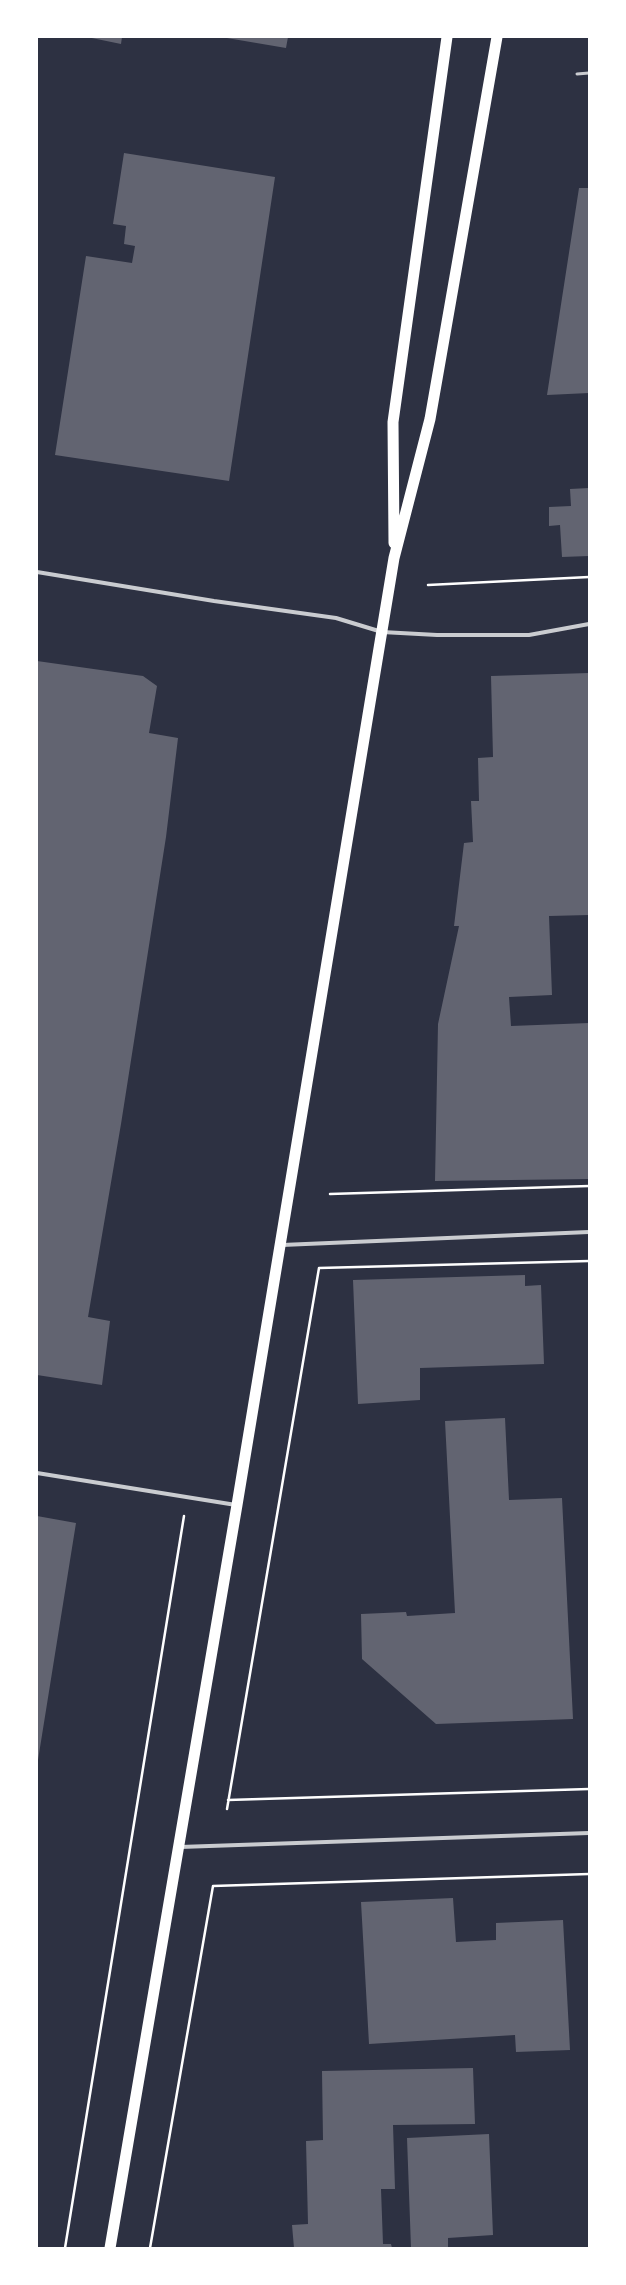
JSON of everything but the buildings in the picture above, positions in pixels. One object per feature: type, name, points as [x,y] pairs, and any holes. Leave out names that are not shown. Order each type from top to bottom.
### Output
[{"type":"highway","points":[[394,558],[393,422],[447,37]]},
{"type":"highway","points":[[110,2248],[237,1505],[394,558],[430,419],[497,37]]},
{"type":"street","points":[[37,572],[214,601],[336,618],[382,632],[437,635],[529,635],[589,624]]},
{"type":"street","points":[[280,1245],[589,1232]]},
{"type":"street","points":[[37,1472],[187,1499],[237,1505]]},
{"type":"street","points":[[178,1847],[589,1833]]},
{"type":"lane","points":[[577,74],[589,73]]},
{"type":"path","points":[[428,585],[589,577]]},
{"type":"path","points":[[330,1194],[589,1186]]},
{"type":"path","points":[[227,1810],[319,1268],[589,1261]]},
{"type":"path","points":[[65,2248],[187,1499]]},
{"type":"path","points":[[228,1800],[589,1788]]},
{"type":"path","points":[[150,2248],[213,1886],[589,1874]]}]
